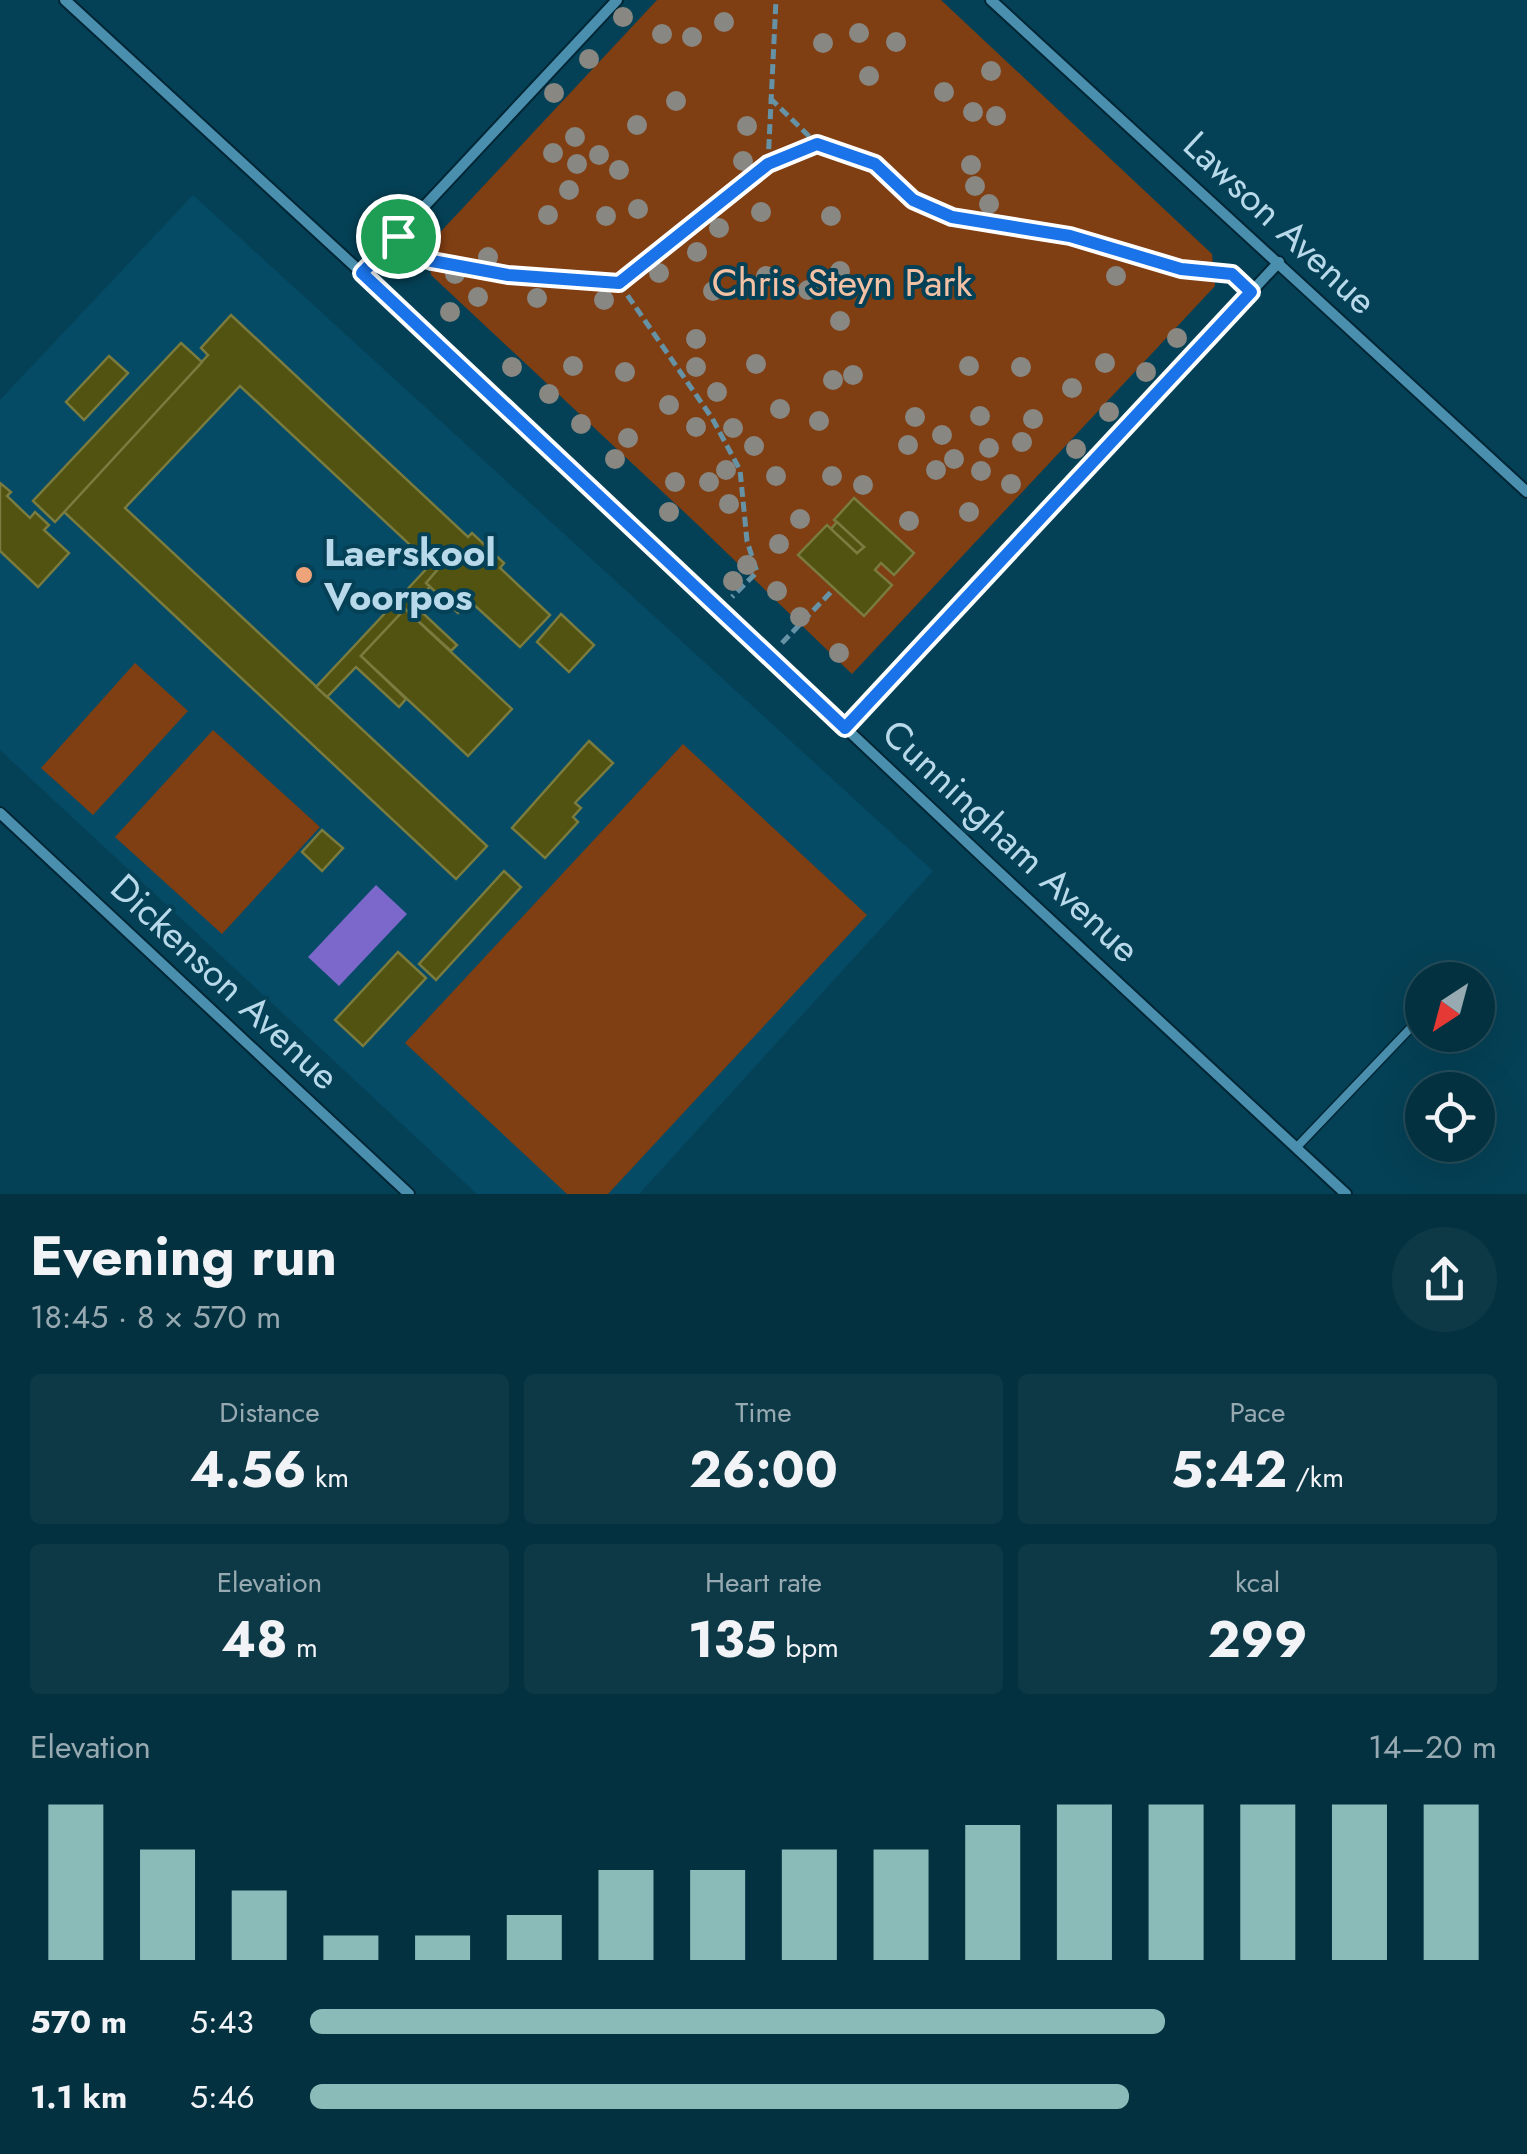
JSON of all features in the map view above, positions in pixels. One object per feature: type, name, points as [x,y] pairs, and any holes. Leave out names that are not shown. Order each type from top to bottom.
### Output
[{"type":"street","name":"Cunningham Avenue","points":[[65,0],[1346,1194]]},
{"type":"street","points":[[362,273],[617,0]]},
{"type":"street","name":"Lawson Avenue","points":[[991,0],[1527,492]]},
{"type":"street","points":[[845,728],[1279,262]]},
{"type":"street","name":"Dickenson Avenue","points":[[0,813],[409,1194]]},
{"type":"lane","points":[[1296,1148],[1405,1034]]},
{"type":"path","points":[[768,164],[776,0]]},
{"type":"path","points":[[770,98],[817,144],[875,164],[913,200],[952,217],[1070,236],[1181,269],[1232,274],[1251,292]]},
{"type":"path","points":[[398,236],[420,257],[432,261],[508,275],[619,283],[768,164],[817,144]]},
{"type":"path","points":[[619,283],[712,418],[740,470],[747,541],[757,572],[729,600]]},
{"type":"path","points":[[799,626],[832,591]]},
{"type":"shaded area","name":"Laerskool Voorpos","points":[[193,195],[933,871],[639,1194],[477,1194],[0,750],[0,400]]},
{"type":"shaded area","points":[[376,885],[407,914],[339,986],[308,957]]},
{"type":"green space","name":"Chris Steyn Park","points":[[657,0],[941,0],[1212,254],[1215,286],[852,674],[431,275],[431,242]]},
{"type":"green space","points":[[135,663],[188,711],[93,815],[41,768]]},
{"type":"green space","points":[[213,730],[320,827],[222,934],[115,837]]},
{"type":"green space","points":[[683,744],[867,915],[608,1194],[567,1194],[405,1043]]},
{"type":"building","points":[[231,315],[468,537],[472,533],[504,563],[500,568],[550,615],[520,647],[470,601],[458,613],[426,583],[437,570],[240,386],[125,508],[487,846],[456,879],[63,511],[208,355],[201,348]]},
{"type":"building","points":[[181,343],[202,362],[55,522],[33,501]]},
{"type":"building","points":[[109,356],[128,373],[84,420],[66,402]]},
{"type":"building","points":[[0,483],[11,492],[7,496],[30,518],[35,512],[49,525],[44,530],[69,553],[38,587],[0,551]]},
{"type":"building","points":[[854,498],[914,553],[894,575],[881,563],[875,570],[892,585],[864,616],[798,555],[827,525],[857,553],[864,547],[834,520]]},
{"type":"building","points":[[837,522],[864,547],[857,553],[831,529]]},
{"type":"building","points":[[431,564],[437,570],[426,583],[430,587],[413,604],[457,645],[451,651],[405,609],[361,656],[406,699],[399,707],[356,667],[327,697],[316,687]]},
{"type":"building","points":[[405,609],[512,709],[468,756],[361,656]]},
{"type":"building","points":[[561,614],[594,645],[569,672],[537,642]]},
{"type":"building","points":[[589,741],[613,763],[575,803],[581,808],[573,817],[578,822],[545,858],[512,828]]},
{"type":"building","points":[[322,830],[343,848],[322,871],[302,852]]},
{"type":"building","points":[[504,871],[521,887],[436,980],[419,964]]},
{"type":"building","points":[[398,952],[426,978],[363,1046],[335,1020]]},
{"type":"place","name":"Laerskool Voorpos","points":[[304,575]]},
{"type":"route","points":[[817,144],[875,164],[913,200],[952,217],[1070,236],[1181,269],[1232,274],[1251,292],[845,728],[362,273],[398,236],[420,257],[432,261],[508,275],[619,283],[768,164],[817,144]]}]
